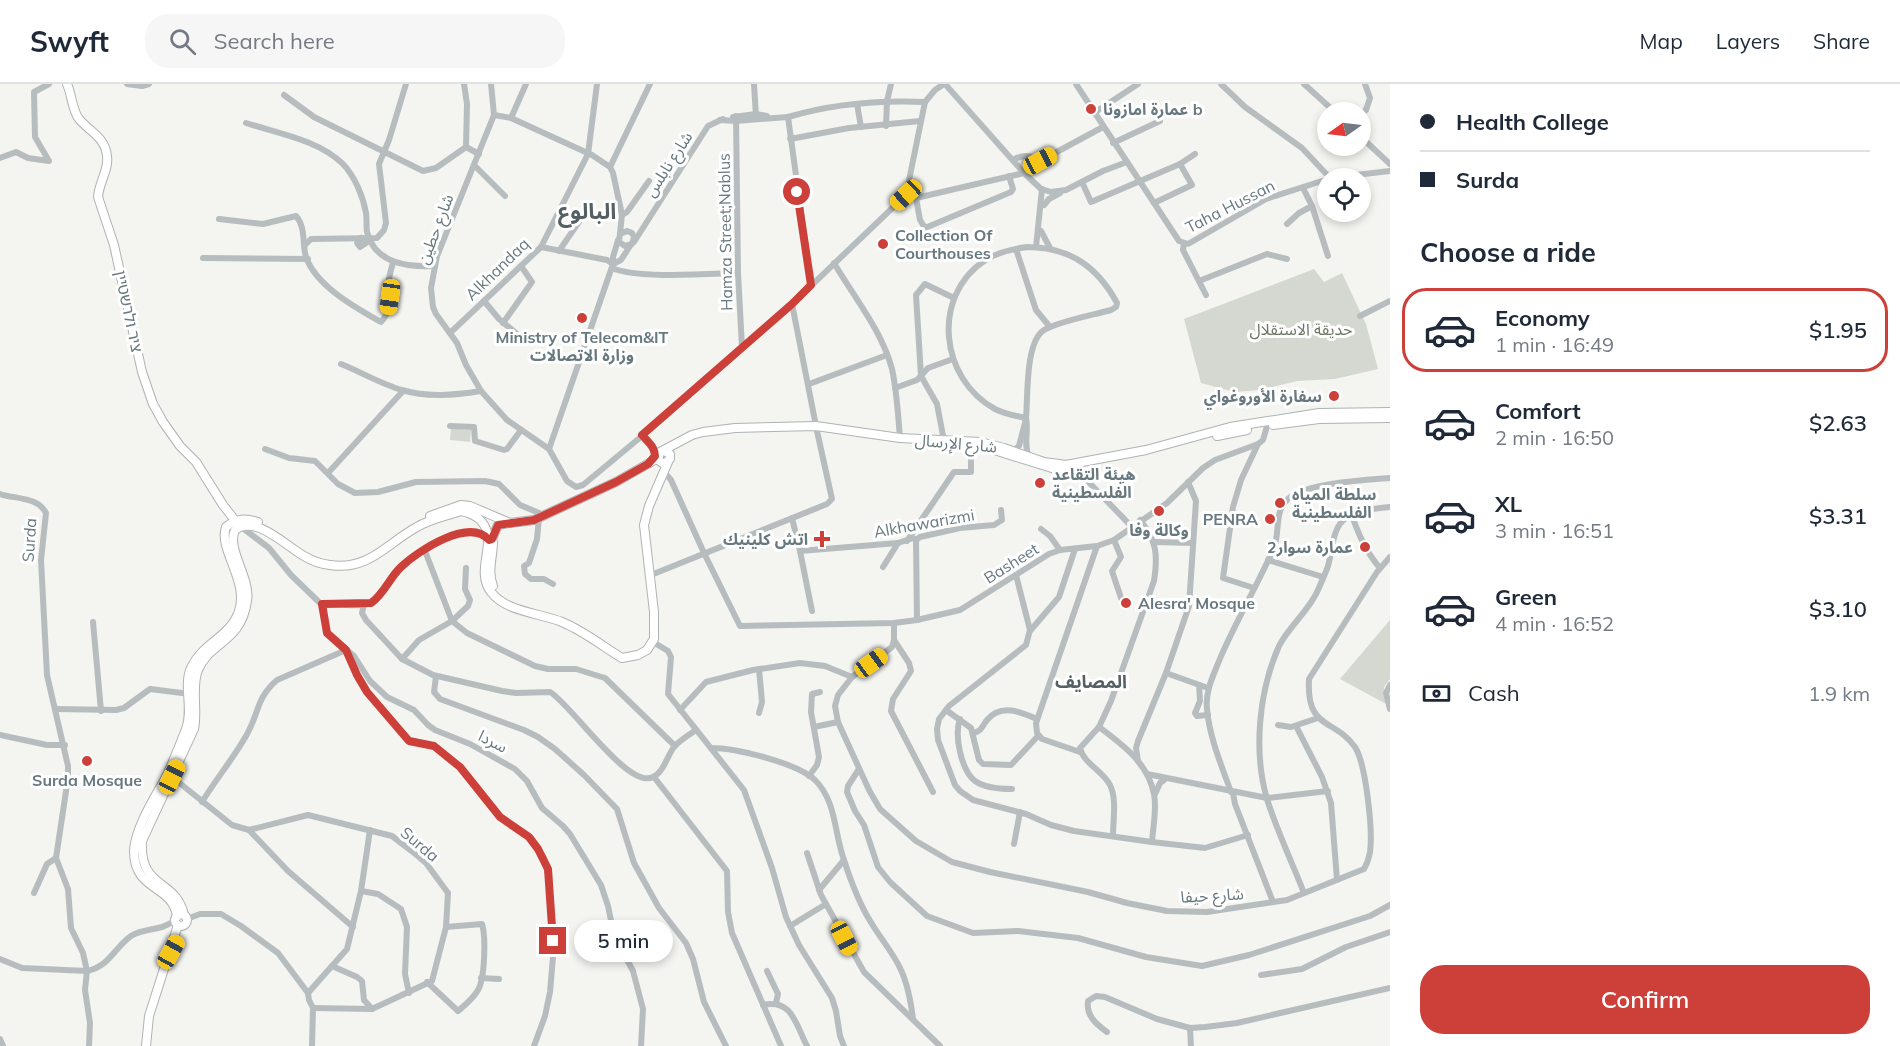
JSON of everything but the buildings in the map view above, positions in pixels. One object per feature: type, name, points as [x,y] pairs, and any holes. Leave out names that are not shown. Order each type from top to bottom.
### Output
[{"type":"main road","name":"ציר ולרשטיין","points":[[67,84],[79,119],[99,137],[105,146],[107,168],[98,197],[114,245],[142,372],[153,404],[180,446],[196,462],[238,524]]},
{"type":"main road","name":"شارع الإرسال","points":[[900,440],[980,442],[1057,465],[1076,465],[1146,450],[1230,427],[1319,413],[1386,412]]},
{"type":"main road","name":"شارع الإرسال","points":[[510,523],[541,517],[616,482],[662,456],[692,435],[703,432],[816,428],[996,450],[1055,469],[1077,470],[1267,426],[1319,419],[1390,418]]},
{"type":"main road","points":[[238,524],[254,526],[313,561],[341,566],[379,554],[418,526],[461,511],[472,514],[480,520],[489,540],[493,542],[490,581],[498,594],[530,611],[571,622],[623,653],[633,652],[640,650],[651,641],[654,612],[651,574],[644,535],[645,521],[655,492],[665,473],[662,456]]},
{"type":"main road","points":[[651,641],[649,597],[640,524],[644,504],[662,456]]},
{"type":"main road","points":[[223,505],[246,519],[266,526],[309,554],[338,561],[350,560],[370,552],[416,521],[460,505],[470,506],[510,523]]},
{"type":"main road","points":[[170,775],[194,729],[197,718],[188,678],[189,671],[196,659],[227,632],[240,608],[241,588],[225,537],[223,505]]},
{"type":"main road","points":[[226,527],[246,519]]},
{"type":"main road","points":[[489,540],[492,539],[498,525],[510,523]]},
{"type":"main road","points":[[146,1046],[149,1016],[181,920],[180,902],[175,895],[150,876],[141,852],[142,841],[170,775],[187,726],[198,669],[233,634],[241,624],[245,611],[248,590],[232,538],[238,524]]},
{"type":"main road","points":[[171,952],[181,920]]},
{"type":"street","points":[[0,158],[16,152],[28,158],[49,161],[35,137],[34,92],[49,84]]},
{"type":"street","points":[[128,84],[142,86],[149,84]]},
{"type":"street","points":[[364,242],[377,238],[386,223],[379,170],[406,84]]},
{"type":"street","points":[[464,84],[467,104],[466,147]]},
{"type":"street","name":"شارع حطين","points":[[491,84],[494,115],[435,266],[431,288],[433,307],[450,333],[481,391],[507,420],[550,451]]},
{"type":"street","points":[[511,118],[526,84]]},
{"type":"street","name":"Alkhandaq","points":[[450,333],[541,247],[588,154],[597,84]]},
{"type":"street","points":[[610,167],[650,84]]},
{"type":"street","points":[[754,84],[756,117]]},
{"type":"street","points":[[886,126],[887,101],[891,84]]},
{"type":"street","points":[[649,181],[622,217],[613,266],[550,451],[568,485],[573,488],[586,486],[643,436],[792,304],[906,195],[925,102],[935,90],[944,84],[1024,173],[1044,190],[1062,191]]},
{"type":"street","points":[[1076,84],[1113,143],[1182,242],[1183,250],[1206,295]]},
{"type":"street","points":[[1094,113],[1138,84]]},
{"type":"street","points":[[1221,84],[1245,107],[1302,148],[1319,168]]},
{"type":"street","points":[[1304,84],[1324,102]]},
{"type":"street","points":[[1365,84],[1370,98],[1369,102]]},
{"type":"street","points":[[284,95],[314,117],[423,171],[436,168],[466,147]]},
{"type":"street","points":[[736,118],[788,117],[818,108],[887,101],[925,102]]},
{"type":"street","points":[[857,104],[861,128]]},
{"type":"street","points":[[494,115],[511,118],[599,159],[610,167],[615,180],[622,217],[634,237],[632,244],[623,246],[619,237]]},
{"type":"street","points":[[788,117],[811,285]]},
{"type":"street","name":"شارع نابلس","points":[[613,266],[621,260],[632,244],[708,126],[720,120],[736,118]]},
{"type":"street","name":"Hamza Street;Nablus","points":[[736,118],[738,273],[742,346]]},
{"type":"street","points":[[790,139],[920,121]]},
{"type":"street","points":[[1113,143],[1160,121]]},
{"type":"street","points":[[246,123],[307,142],[338,159],[350,173],[358,188],[366,213],[367,231],[364,242]]},
{"type":"street","points":[[1013,160],[1030,156],[1040,161],[1103,127]]},
{"type":"street","points":[[1371,146],[1390,164]]},
{"type":"street","points":[[466,147],[479,154]]},
{"type":"street","points":[[588,154],[615,180]]},
{"type":"street","points":[[1082,182],[1091,202],[1180,164],[1195,154]]},
{"type":"street","points":[[1043,203],[1062,191],[1127,162]]},
{"type":"street","points":[[1155,203],[1192,185],[1180,164]]},
{"type":"street","points":[[474,165],[505,196]]},
{"type":"street","name":"Taha Hussan","points":[[1371,173],[1390,171]]},
{"type":"street","points":[[906,195],[916,198],[1024,173]]},
{"type":"street","points":[[916,198],[920,220],[925,228],[1011,192],[1013,189],[1009,176]]},
{"type":"street","points":[[1033,181],[1043,203],[1038,247]]},
{"type":"street","name":"Taha Hussan","points":[[1182,242],[1188,244],[1266,199],[1317,183]]},
{"type":"street","points":[[1303,188],[1312,206],[1328,256]]},
{"type":"street","points":[[1038,247],[1044,190]]},
{"type":"street","points":[[559,251],[587,210],[585,205]]},
{"type":"street","points":[[1287,224],[1299,213],[1312,206]]},
{"type":"street","points":[[219,219],[263,224],[296,216],[303,233],[308,259],[329,288],[351,306],[381,322],[387,316],[390,297],[389,280],[393,262]]},
{"type":"street","points":[[619,237],[624,231],[630,232],[643,227]]},
{"type":"street","points":[[1041,231],[1050,249]]},
{"type":"street","points":[[303,233],[307,239],[347,238],[364,242],[376,248],[393,262],[406,266],[435,266]]},
{"type":"street","points":[[306,245],[311,239]]},
{"type":"street","points":[[541,247],[606,260],[621,272],[738,273]]},
{"type":"street","points":[[1013,451],[1019,446],[1026,418],[1032,349],[1038,335],[1050,327],[1110,310],[1116,307],[1117,303],[1099,276],[1090,267],[1065,253],[1038,247],[1016,249],[995,255],[974,268],[954,298],[948,326],[948,341],[960,375],[981,400],[1006,414],[1026,418]]},
{"type":"street","points":[[1016,249],[1036,310],[1050,327]]},
{"type":"street","points":[[1199,281],[1267,254],[1287,259]]},
{"type":"street","points":[[203,258],[308,259]]},
{"type":"street","points":[[834,263],[870,320],[887,355],[896,388],[900,440]]},
{"type":"street","points":[[503,323],[532,282],[521,266]]},
{"type":"street","points":[[944,441],[937,404],[921,376],[916,295],[925,284],[954,298]]},
{"type":"street","points":[[484,301],[503,323],[516,333]]},
{"type":"street","points":[[1360,316],[1390,301]]},
{"type":"street","points":[[651,574],[827,504],[832,499],[792,304]]},
{"type":"street","points":[[808,384],[887,355]]},
{"type":"street","points":[[896,388],[918,380],[928,368],[953,359]]},
{"type":"street","points":[[341,364],[403,391],[452,396],[481,391]]},
{"type":"street","points":[[328,473],[403,391]]},
{"type":"street","points":[[1386,412],[1390,407]]},
{"type":"street","points":[[1026,418],[1028,427],[1026,447],[1029,457]]},
{"type":"street","points":[[450,426],[474,427],[475,441],[504,450],[521,430]]},
{"type":"street","points":[[1261,442],[1263,431],[1267,426]]},
{"type":"street","points":[[1254,588],[1223,578],[1233,507],[1241,480],[1267,426]]},
{"type":"street","points":[[643,436],[662,456]]},
{"type":"street","name":"Basheet","points":[[704,553],[740,626],[894,623],[917,620],[960,610],[1036,561],[1060,550],[1097,546],[1114,540],[1167,502],[1215,460],[1261,442]]},
{"type":"street","points":[[907,541],[954,472],[972,472],[971,448]]},
{"type":"street","points":[[264,449],[289,458],[315,461],[346,490],[365,494],[416,482],[485,481],[499,484],[520,505],[541,517],[529,563],[524,566],[525,574],[531,579],[544,579],[553,584]]},
{"type":"street","points":[[1077,470],[1131,526]]},
{"type":"street","points":[[665,473],[671,480],[704,553]]},
{"type":"street","points":[[1273,902],[1234,804],[1235,793],[1208,715],[1208,688],[1233,627],[1277,543],[1278,517],[1287,500],[1311,489],[1352,481],[1390,478]]},
{"type":"street","points":[[1138,761],[1136,748],[1166,673],[1189,606],[1196,501],[1188,482]]},
{"type":"street","name":"Surda","points":[[0,494],[36,502],[46,513],[40,560],[47,675],[65,745],[68,778],[56,858],[68,889],[71,928],[84,953],[87,971],[85,990],[90,1023],[89,1046]]},
{"type":"street","points":[[1304,893],[1267,798],[1261,764],[1260,737],[1265,690],[1280,645],[1314,598],[1340,524],[1346,518],[1390,507]]},
{"type":"street","name":"Alkhawarizmi","points":[[800,551],[898,543],[960,528],[994,525],[1002,520],[1001,510]]},
{"type":"street","points":[[1352,516],[1370,557],[1380,568]]},
{"type":"street","points":[[792,518],[812,611]]},
{"type":"street","points":[[1080,752],[1082,744],[1099,727],[1111,701],[1154,581],[1156,562],[1154,542],[1150,532],[1140,520]]},
{"type":"street","points":[[238,524],[269,548],[291,575],[322,604],[364,604],[374,601],[400,567],[445,538],[469,532],[479,533],[489,540]]},
{"type":"street","points":[[1041,529],[1050,536],[1060,550]]},
{"type":"street","points":[[916,540],[917,620]]},
{"type":"street","points":[[1114,540],[1121,557],[1112,571],[1121,598]]},
{"type":"street","points":[[1154,542],[1193,543]]},
{"type":"street","points":[[883,567],[898,543]]},
{"type":"street","points":[[1097,546],[1036,729],[1042,740],[1080,752],[1104,776],[1110,785],[1113,798],[1113,836]]},
{"type":"street","points":[[1029,632],[1059,597],[1075,549]]},
{"type":"street","points":[[424,551],[452,621],[467,633],[535,666],[548,669],[576,669],[605,678],[675,746]]},
{"type":"street","points":[[1278,725],[1296,726],[1318,718],[1310,695],[1309,679],[1329,644],[1349,618],[1380,568],[1390,557]]},
{"type":"street","points":[[1268,560],[1323,577]]},
{"type":"street","points":[[1380,568],[1390,562]]},
{"type":"street","points":[[402,659],[419,640],[452,621],[470,603],[465,590],[466,568]]},
{"type":"street","points":[[1016,575],[1029,632],[1028,640],[1023,649],[955,700],[939,718],[937,735],[955,785],[960,791],[973,800],[1020,812],[1074,831],[1205,848],[1248,836]]},
{"type":"street","name":"سردا","points":[[322,604],[327,633],[354,656],[377,690],[414,710],[435,730],[470,744],[515,769],[527,781],[542,808],[570,834],[601,885],[614,935],[633,971],[643,1009],[641,1046]]},
{"type":"street","points":[[364,604],[362,614],[366,620],[402,659],[436,676],[502,691],[516,693],[543,690],[550,692],[630,771],[641,778],[654,777],[659,773],[675,746],[696,730]]},
{"type":"street","points":[[93,622],[101,711]]},
{"type":"street","points":[[680,710],[706,682],[759,669],[800,663],[825,666],[852,677],[890,650],[894,640],[894,623]]},
{"type":"street","points":[[894,640],[909,663],[911,671],[892,699],[891,711],[933,792]]},
{"type":"street","points":[[651,641],[668,651],[671,657],[668,694],[744,790],[790,926],[832,998],[844,1046]]},
{"type":"street","points":[[202,802],[245,738],[267,688],[277,680],[346,650],[367,692],[409,741],[428,744],[460,767],[500,817],[529,837],[544,858],[548,869],[553,957],[545,1016],[534,1046]]},
{"type":"street","points":[[759,669],[762,702],[759,714]]},
{"type":"street","points":[[1166,673],[1208,688]]},
{"type":"street","points":[[436,676],[434,692],[440,699],[538,737],[555,748],[617,809],[634,863],[659,908],[686,943],[693,959],[704,1002],[726,1046]]},
{"type":"street","name":"شارع حيفا","points":[[852,677],[836,701],[838,722],[880,809],[916,841],[952,862],[990,872],[1050,883],[1127,903],[1167,910],[1207,912],[1287,900],[1364,869],[1371,850],[1368,802],[1361,758],[1345,736],[1318,718]]},
{"type":"street","points":[[177,692],[184,688],[188,678]]},
{"type":"street","points":[[1199,685],[1200,700],[1194,713],[1197,716],[1208,715]]},
{"type":"street","points":[[1390,685],[1386,693],[1390,710]]},
{"type":"street","points":[[55,709],[101,711],[124,708],[150,689],[193,694]]},
{"type":"street","points":[[177,692],[187,700],[190,708]]},
{"type":"street","points":[[809,776],[817,765],[819,757],[812,712],[812,694],[820,692]]},
{"type":"street","points":[[946,710],[971,728],[979,760],[983,764],[1011,765],[1038,736]]},
{"type":"street","points":[[974,733],[980,731],[988,718],[1005,710],[1014,710],[1038,719]]},
{"type":"street","points":[[960,719],[957,729],[958,743],[966,768],[974,780],[1002,789],[1012,789]]},
{"type":"street","points":[[814,727],[838,722]]},
{"type":"street","points":[[1296,726],[1328,791],[1337,880]]},
{"type":"street","points":[[1099,727],[1132,752],[1148,776],[1154,795],[1152,842]]},
{"type":"street","points":[[0,735],[47,745],[65,745]]},
{"type":"street","points":[[1126,747],[1140,737]]},
{"type":"street","points":[[711,748],[733,749],[784,764],[809,776],[819,786],[831,807],[844,860],[870,921],[901,970],[913,1019]]},
{"type":"street","points":[[859,769],[848,786],[847,792],[864,825],[878,867],[890,882],[927,916],[973,933],[1018,931],[1078,938],[1146,957],[1202,966],[1249,955],[1370,916],[1390,905]]},
{"type":"street","points":[[170,775],[232,825],[249,830],[288,871],[353,927]]},
{"type":"street","points":[[1148,776],[1172,778],[1267,798],[1328,791]]},
{"type":"street","points":[[1148,776],[1156,782],[1172,778]]},
{"type":"street","points":[[654,777],[725,867],[728,875],[729,921],[736,946],[781,1046]]},
{"type":"street","points":[[1154,795],[1164,780]]},
{"type":"street","points":[[1014,844],[1020,812]]},
{"type":"street","name":"Surda","points":[[249,830],[308,815],[392,836],[426,862],[448,893],[446,927],[432,981],[427,982]]},
{"type":"street","points":[[308,993],[347,949],[361,891],[370,830]]},
{"type":"street","points":[[807,853],[819,890],[864,972],[940,1046]]},
{"type":"street","points":[[34,893],[47,864],[56,858]]},
{"type":"street","points":[[819,890],[844,860]]},
{"type":"street","points":[[361,891],[378,894],[401,909],[407,927],[405,974],[409,993]]},
{"type":"street","points":[[790,926],[826,904]]},
{"type":"street","points":[[0,959],[22,968],[87,971],[104,965],[132,936],[166,928],[200,914],[221,914],[278,953],[308,993],[313,1008],[312,1046]]},
{"type":"street","points":[[313,1008],[372,1010],[427,982],[458,1011],[472,999],[479,987],[485,934],[482,924],[446,927]]},
{"type":"street","points":[[166,928],[174,939]]},
{"type":"street","points":[[1261,975],[1302,969],[1346,947],[1390,932]]},
{"type":"street","points":[[332,966],[362,981],[364,1000],[372,1010]]},
{"type":"street","points":[[767,971],[778,994],[777,1003]]},
{"type":"street","points":[[481,978],[499,979]]},
{"type":"street","points":[[1107,1032],[1093,1020],[1088,1010],[1088,1001],[1096,996],[1105,997],[1157,1019],[1190,1028],[1237,1023],[1390,988]]},
{"type":"street","points":[[763,1005],[777,1003],[785,1007],[792,1014],[807,1046]]},
{"type":"street","points":[[1190,1028],[1191,1046]]},
{"type":"street","points":[[0,1039],[3,1046]]},
{"type":"green space","name":"حديقة الاستقلال","points":[[1314,269],[1324,282],[1342,273],[1366,324],[1378,369],[1335,379],[1297,381],[1260,390],[1234,392],[1201,383],[1184,319]]},
{"type":"green space","points":[[451,428],[471,430],[470,442],[450,440]]},
{"type":"green space","points":[[1390,620],[1390,679],[1384,687],[1386,704],[1340,679]]},
{"type":"place","name":"عمارة امازونا b","points":[[1091,109]]},
{"type":"place","name":"Collection Of Courthouses","points":[[883,244]]},
{"type":"place","name":"Ministry of Telecom&IT وزارة الاتصالات","points":[[582,318]]},
{"type":"place","name":"سفارة الأوروغواي","points":[[1334,396]]},
{"type":"place","name":"هيئة التقاعد الفلسطينية","points":[[1040,483]]},
{"type":"place","name":"سلطة المياه الفلسطينية","points":[[1280,503]]},
{"type":"place","name":"وكالة وفا","points":[[1159,511]]},
{"type":"place","name":"PENRA","points":[[1270,519]]},
{"type":"place","name":"اتش كلينيك","points":[[822,539]]},
{"type":"place","name":"عمارة سوار2","points":[[1365,547]]},
{"type":"place","name":"Alesra' Mosque","points":[[1126,603]]},
{"type":"place","name":"Surda Mosque","points":[[87,761]]},
{"type":"district","name":"البالوع","points":[[587,211]]},
{"type":"district","name":"المصايف","points":[[1091,682]]},
{"type":"route","points":[[553,941],[548,869],[538,849],[529,837],[500,817],[460,767],[434,746],[409,741],[378,706],[357,675],[346,650],[327,633],[322,604],[371,603],[400,567],[445,538],[469,532],[479,533],[489,540],[492,539],[498,525],[534,520],[616,482],[648,464],[655,456],[655,452],[642,435],[811,285],[797,192]]}]
